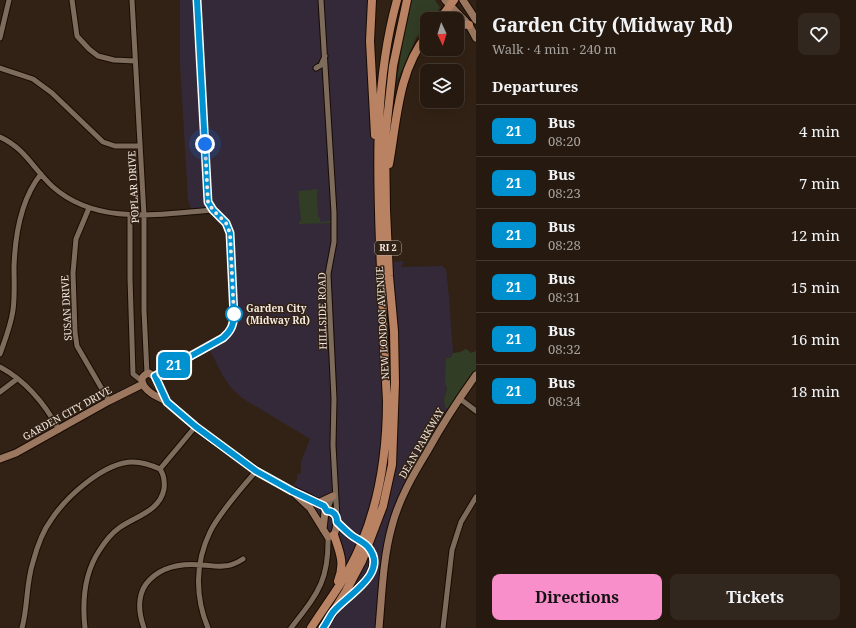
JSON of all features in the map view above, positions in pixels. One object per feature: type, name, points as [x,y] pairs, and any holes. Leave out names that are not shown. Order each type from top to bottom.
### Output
[{"type":"main road","points":[[372,0],[370,54],[374,132],[378,164]]},
{"type":"main road","name":"NEW LONDON AVENUE","points":[[361,542],[373,510],[380,484],[386,429],[387,401],[378,164],[383,74],[388,38],[397,0]]},
{"type":"main road","name":"NEW LONDON AVENUE","points":[[368,547],[378,522],[389,479],[393,453],[395,415],[394,331],[389,276],[385,180],[385,138],[390,84],[397,42],[407,0]]},
{"type":"main road","points":[[444,12],[450,2]]},
{"type":"main road","points":[[464,25],[469,25]]},
{"type":"main road","points":[[385,180],[406,71],[420,45]]},
{"type":"main road","points":[[331,536],[342,560],[340,575],[333,593]]},
{"type":"main road","points":[[333,612],[371,574],[374,561],[372,554],[368,547],[361,542]]},
{"type":"main road","name":"RI 2","points":[[312,628],[348,570],[361,542]]},
{"type":"main road","name":"RI 2","points":[[323,628],[353,580],[368,547]]},
{"type":"street","points":[[0,38],[9,0]]},
{"type":"street","points":[[72,0],[77,36],[89,50],[98,56],[114,60],[135,61]]},
{"type":"street","name":"POPLAR DRIVE","points":[[132,0],[144,215],[144,310],[153,377]]},
{"type":"street","points":[[167,402],[153,377],[223,338],[230,332],[233,326],[234,316],[230,233],[226,223],[213,210],[208,202],[197,0]]},
{"type":"street","name":"HILLSIDE ROAD","points":[[321,0],[334,216],[334,242],[328,274],[334,399],[334,495],[337,520]]},
{"type":"street","points":[[463,0],[476,20]]},
{"type":"street","points":[[450,2],[469,25],[476,38]]},
{"type":"street","points":[[316,68],[321,65],[325,56]]},
{"type":"street","points":[[0,68],[33,79],[52,93],[102,142],[115,146],[140,146]]},
{"type":"street","points":[[0,137],[14,145],[26,156],[54,188],[89,208],[130,215],[213,210]]},
{"type":"street","points":[[0,354],[13,311],[14,266],[21,220],[33,184],[41,174]]},
{"type":"street","name":"SUSAN DRIVE","points":[[89,208],[76,239],[73,273],[75,332],[77,346],[109,401]]},
{"type":"street","name":"POPLAR DRIVE","points":[[130,215],[133,374],[144,384]]},
{"type":"street","points":[[0,367],[17,379],[38,398],[50,413],[59,430]]},
{"type":"street","name":"DEAN PARKWAY","points":[[379,628],[386,555],[392,525],[400,501],[410,480],[452,408],[476,375]]},
{"type":"street","name":"GARDEN CITY DRIVE","points":[[0,459],[59,430],[109,401],[144,384],[152,387],[153,377],[143,377],[144,384]]},
{"type":"street","points":[[0,392],[17,379]]},
{"type":"street","points":[[144,384],[149,392],[167,402],[195,426],[256,471],[292,491],[324,506],[328,511],[332,512],[349,534],[361,542]]},
{"type":"street","points":[[460,398],[476,411]]},
{"type":"street","points":[[160,468],[195,426]]},
{"type":"street","points":[[22,628],[32,562],[45,530],[60,508],[69,498],[86,484],[103,471],[116,465],[125,462],[145,462],[160,468],[164,475],[165,485],[161,500],[156,506],[118,528],[99,550],[89,571],[84,590],[83,609],[85,628]]},
{"type":"street","points":[[208,628],[202,613],[200,598],[198,573],[202,554],[210,532],[256,471]]},
{"type":"street","points":[[292,491],[310,508],[325,534],[331,536]]},
{"type":"street","points":[[318,503],[334,495]]},
{"type":"street","name":"HILLSIDE ROAD","points":[[328,511],[334,495]]},
{"type":"street","points":[[443,628],[452,550],[461,522],[476,496]]},
{"type":"street","points":[[323,529],[325,512],[328,511]]},
{"type":"street","points":[[291,628],[314,598],[324,578],[331,536],[336,530],[337,520]]},
{"type":"street","points":[[144,628],[140,610],[140,602],[142,592],[150,578],[166,568],[178,565],[222,566],[234,564],[243,559]]},
{"type":"shaded area","points":[[180,0],[371,0],[373,126],[388,262],[404,261],[401,267],[442,266],[446,269],[453,353],[450,358],[445,384],[447,389],[444,399],[451,410],[393,518],[379,628],[312,628],[338,585],[338,545],[291,489],[297,479],[297,475],[301,473],[301,462],[310,439],[242,398],[232,389],[223,376],[208,347],[228,333],[233,308],[226,224],[208,204],[204,208],[192,211],[188,200],[180,64]]},
{"type":"green space","points":[[412,0],[435,0],[440,8],[437,12],[420,12],[420,33],[416,38],[397,81],[404,33]]},
{"type":"green space","points":[[318,189],[318,217],[320,218],[320,222],[331,221],[332,223],[298,224],[301,220],[298,191]]},
{"type":"green space","points":[[466,349],[471,353],[476,351],[476,375],[451,410],[445,407],[444,399],[447,389],[445,384],[446,358],[450,358],[453,353]]},
{"type":"bus line","name":"21","points":[[197,0],[208,202],[213,210],[226,223],[230,233],[234,316],[233,326],[230,332],[223,338],[155,376],[157,384],[167,402],[188,421],[256,471],[292,491],[312,499],[324,506],[327,511],[332,512],[335,515],[337,522],[349,534],[364,543],[370,550],[374,561],[374,567],[371,574],[333,612],[323,628]]},
{"type":"place","name":"Garden City (Midway Rd)","points":[[234,314]]},
{"type":"route","points":[[205,144],[208,202],[213,210],[226,223],[230,233],[234,316],[234,314]]}]
